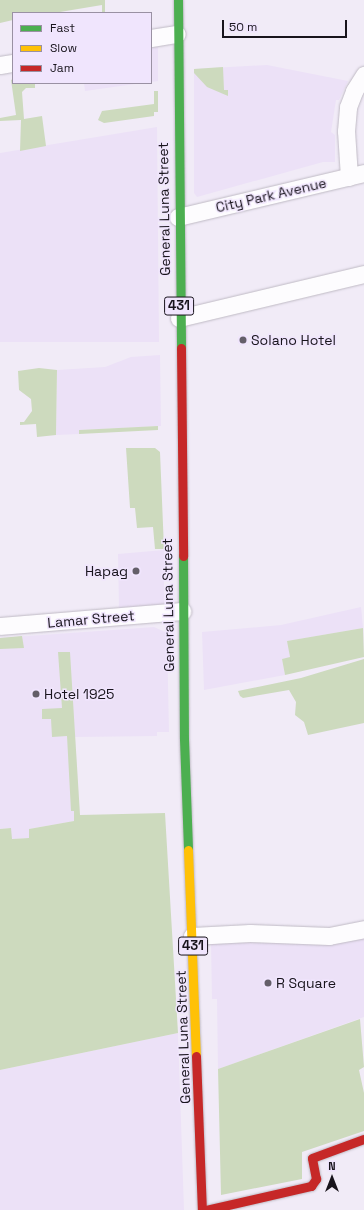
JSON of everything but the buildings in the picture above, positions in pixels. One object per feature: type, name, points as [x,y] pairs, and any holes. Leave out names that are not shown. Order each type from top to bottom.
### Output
[{"type":"main road","name":"General Luna Street","points":[[178,0],[178,217],[182,611],[186,820],[192,936],[202,1210]]},
{"type":"main road","points":[[206,1210],[311,1186],[316,1179],[312,1158],[364,1139]]},
{"type":"street","points":[[152,38],[177,34]]},
{"type":"street","points":[[0,65],[12,63]]},
{"type":"street","points":[[356,175],[346,131],[348,107],[354,91],[364,75]]},
{"type":"street","name":"City Park Avenue","points":[[178,217],[356,175]]},
{"type":"street","points":[[179,318],[364,274]]},
{"type":"street","name":"Lamar Street","points":[[0,626],[182,611]]},
{"type":"street","points":[[192,936],[250,933],[329,936],[364,929]]},
{"type":"shaded area","points":[[158,47],[158,81],[152,82],[152,48]]},
{"type":"shaded area","points":[[267,65],[348,81],[339,100],[336,100],[331,132],[335,135],[335,162],[323,162],[197,197],[194,193],[194,69]]},
{"type":"shaded area","points":[[84,84],[135,84],[85,91]]},
{"type":"shaded area","points":[[157,127],[159,342],[0,342],[0,153]]},
{"type":"shaded area","points":[[160,355],[161,426],[80,430],[79,434],[56,435],[57,370],[105,367],[131,357]]},
{"type":"shaded area","name":"Hapag","points":[[164,550],[164,606],[119,608],[118,554]]},
{"type":"shaded area","points":[[361,607],[363,628],[288,641],[290,658],[282,659],[285,675],[204,690],[202,632],[281,625]]},
{"type":"shaded area","points":[[154,627],[165,632],[167,637],[169,732],[157,732],[157,736],[75,737],[80,820],[29,829],[29,838],[11,839],[11,828],[0,829],[0,638]]},
{"type":"shaded area","points":[[364,937],[364,1017],[218,1069],[217,999],[212,999],[211,943],[345,942]]},
{"type":"shaded area","points":[[178,1033],[184,1210],[0,1210],[0,1070]]},
{"type":"green space","points":[[0,0],[105,0],[105,12],[102,12],[102,5],[60,12],[12,12],[12,20],[0,23]]},
{"type":"green space","points":[[223,67],[224,90],[228,90],[228,96],[207,87],[194,73],[194,69]]},
{"type":"green space","points":[[11,80],[12,84],[35,84],[35,88],[26,88],[22,92],[24,119],[42,116],[46,146],[20,151],[21,120],[0,121],[0,118],[16,115]]},
{"type":"green space","points":[[154,91],[158,91],[158,112],[154,112],[154,116],[104,123],[98,120],[102,111],[154,104]]},
{"type":"green space","points":[[39,368],[57,370],[56,435],[37,437],[36,424],[20,425],[20,422],[24,422],[32,411],[31,399],[19,390],[18,371]]},
{"type":"green space","points":[[158,426],[158,430],[79,434],[79,430]]},
{"type":"green space","points":[[126,448],[155,448],[160,452],[164,549],[155,549],[153,527],[137,528],[135,508],[130,508]]},
{"type":"green space","points":[[363,628],[364,657],[285,675],[282,659],[290,657],[287,641]]},
{"type":"green space","points":[[22,636],[24,648],[0,649],[0,638]]},
{"type":"green space","points":[[58,652],[70,652],[80,815],[165,813],[178,1033],[0,1070],[0,829],[11,828],[12,839],[29,838],[29,829],[74,821],[74,811],[71,811],[67,736],[52,737],[51,719],[42,719],[42,709],[62,708]]},
{"type":"green space","points":[[364,659],[364,723],[308,735],[304,722],[295,715],[296,702],[289,690],[243,698],[240,696],[238,691],[301,678]]},
{"type":"green space","points":[[360,1019],[364,1067],[359,1070],[364,1093],[364,1131],[302,1152],[302,1179],[221,1195],[218,1069]]},
{"type":"traffic: fast","points":[[178,0],[181,348]]},
{"type":"traffic: fast","points":[[183,556],[184,739],[188,850]]},
{"type":"traffic: slow","points":[[188,850],[196,1056]]},
{"type":"traffic: jam","points":[[181,348],[183,556]]},
{"type":"traffic: jam","points":[[196,1056],[202,1210]]},
{"type":"traffic: jam","points":[[206,1210],[311,1186],[316,1179],[312,1158],[364,1139]]},
{"type":"place","name":"Solano Hotel","points":[[243,340]]},
{"type":"place","name":"Hapag","points":[[136,571]]},
{"type":"place","name":"Hotel 1925","points":[[36,694]]},
{"type":"place","name":"R Square","points":[[268,983]]}]
